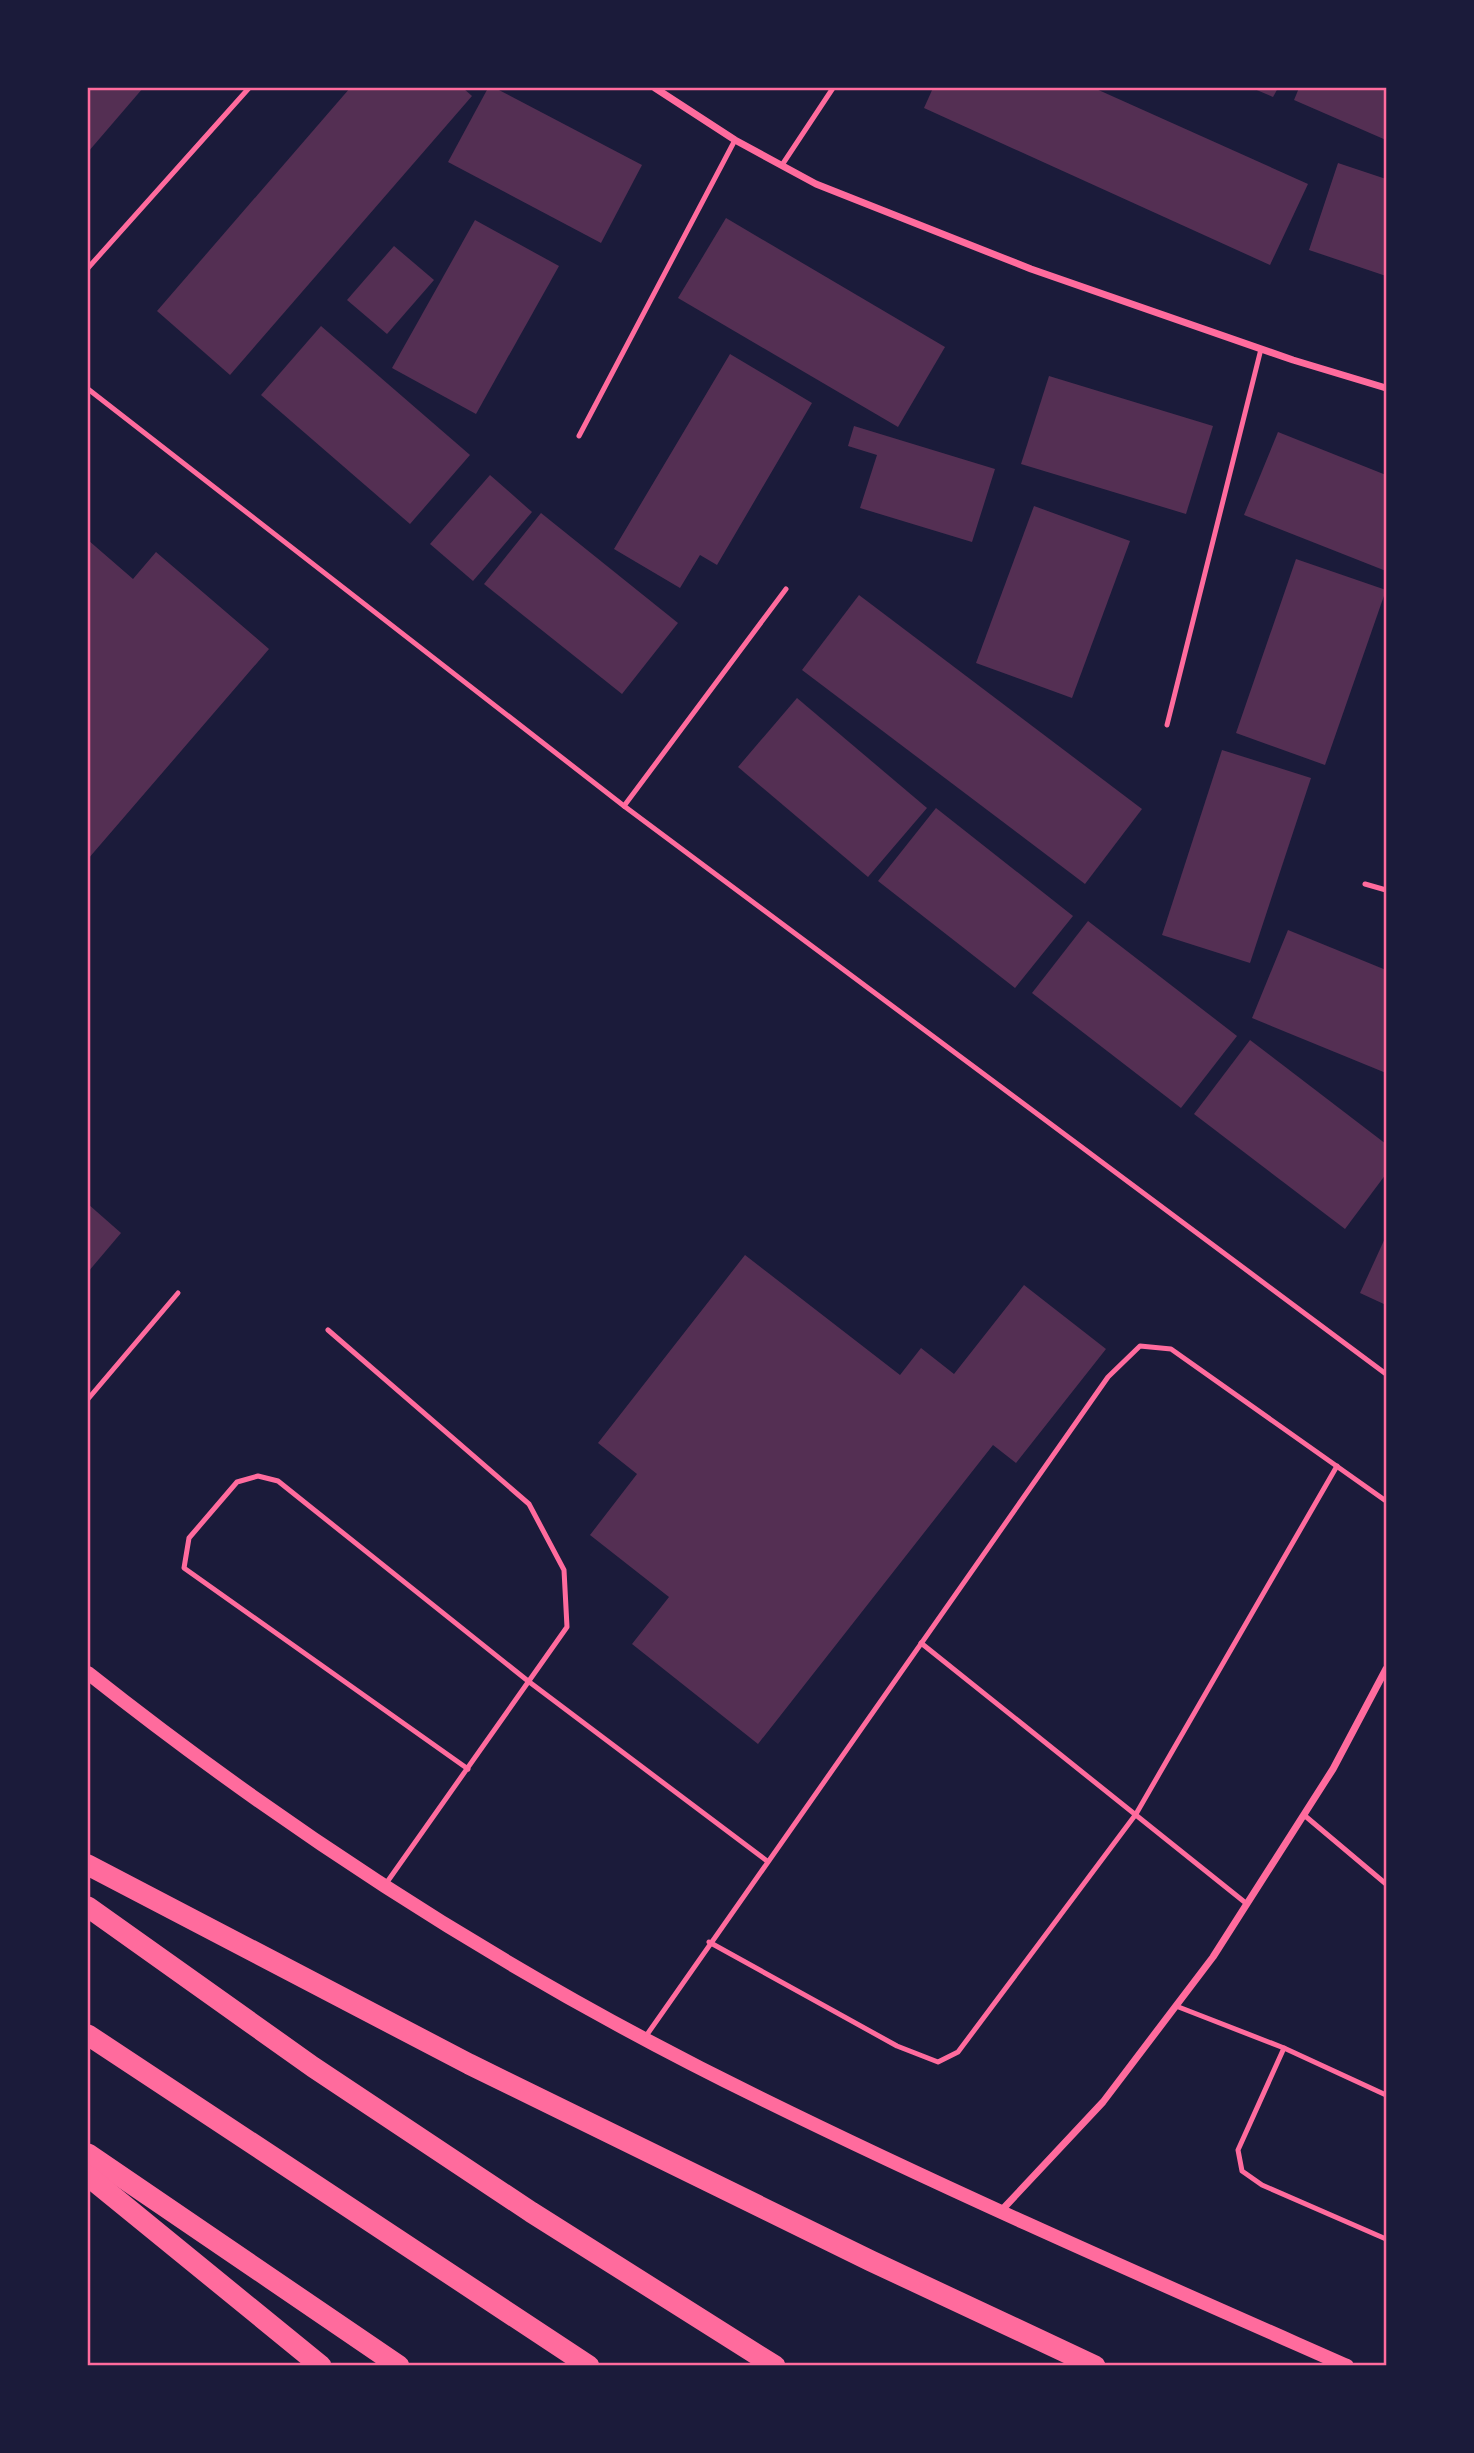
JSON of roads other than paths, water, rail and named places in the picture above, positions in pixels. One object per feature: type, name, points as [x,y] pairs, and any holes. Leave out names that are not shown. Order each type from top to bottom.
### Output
[{"type":"highway","points":[[88,1865],[481,2070],[871,2262],[1096,2365]]},
{"type":"highway","points":[[88,1907],[313,2067],[531,2212],[775,2365]]},
{"type":"highway","points":[[88,2035],[589,2365]]},
{"type":"highway","points":[[88,2154],[399,2365]]},
{"type":"highway","points":[[88,2176],[321,2365]]},
{"type":"main road","points":[[88,1673],[257,1799],[385,1885],[644,2038],[759,2098],[1000,2212],[1346,2365]]},
{"type":"street","points":[[655,88],[667,91],[735,140],[816,184],[1031,269],[1261,349],[1387,388]]},
{"type":"street","points":[[1000,2212],[1104,2102],[1213,1957],[1333,1769],[1387,1669]]},
{"type":"lane","points":[[88,268],[249,88]]},
{"type":"lane","points":[[782,165],[833,88]]},
{"type":"lane","points":[[579,436],[735,140]]},
{"type":"lane","points":[[1167,724],[1261,349]]},
{"type":"lane","points":[[88,388],[624,806],[1387,1374]]},
{"type":"lane","points":[[624,806],[786,589]]},
{"type":"lane","points":[[1366,884],[1387,890]]},
{"type":"lane","points":[[88,1399],[178,1293]]},
{"type":"lane","points":[[328,1330],[529,1504],[564,1570],[567,1627],[385,1885]]},
{"type":"lane","points":[[644,2038],[1108,1377],[1140,1346],[1171,1349],[1387,1501]]},
{"type":"lane","points":[[709,1942],[897,2046],[938,2062],[958,2052],[1136,1814],[1337,1466]]},
{"type":"lane","points":[[468,1769],[184,1568],[189,1538],[237,1482],[258,1476],[278,1481],[528,1681],[767,1861]]},
{"type":"lane","points":[[921,1643],[1247,1904]]},
{"type":"lane","points":[[1304,1815],[1387,1884]]},
{"type":"lane","points":[[1176,2006],[1284,2048],[1387,2095]]},
{"type":"lane","points":[[1284,2048],[1238,2150],[1242,2171],[1262,2185],[1387,2239]]}]
